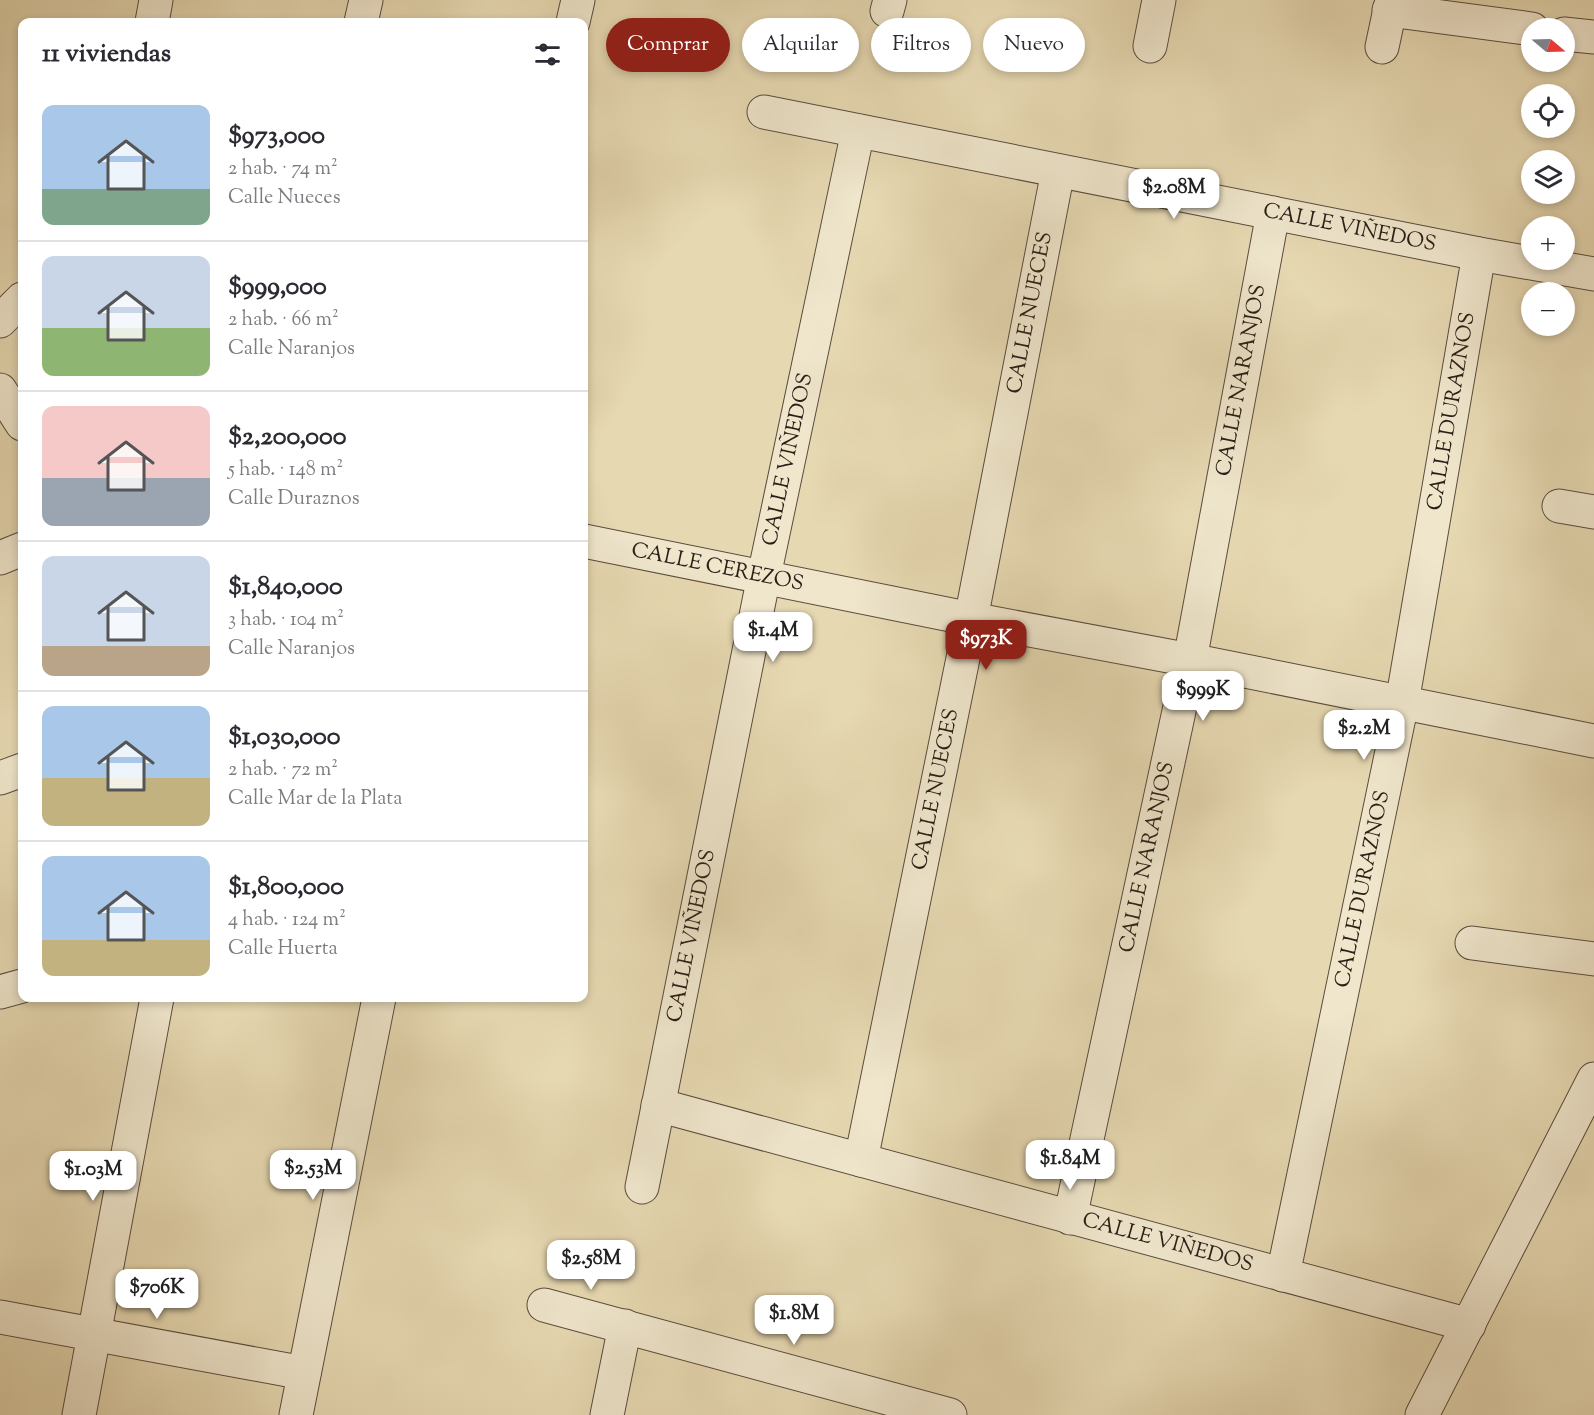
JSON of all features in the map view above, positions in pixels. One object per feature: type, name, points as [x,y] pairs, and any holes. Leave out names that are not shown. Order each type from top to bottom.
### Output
[{"type":"street","points":[[153,18],[156,0]]},
{"type":"street","points":[[362,18],[366,0]]},
{"type":"street","points":[[574,18],[578,0]]},
{"type":"street","points":[[1150,46],[1159,0]]},
{"type":"street","points":[[1382,47],[1390,5],[1521,27]]},
{"type":"street","points":[[1575,35],[1594,38]]},
{"type":"street","name":"CALLE VIÑEDOS","points":[[764,112],[1479,254],[1594,274]]},
{"type":"street","name":"CALLE VIÑEDOS","points":[[642,1187],[764,576],[858,131]]},
{"type":"street","name":"CALLE NUECES","points":[[861,1160],[971,619],[1058,171]]},
{"type":"street","name":"CALLE NARANJOS","points":[[1070,1218],[1190,660],[1273,213]]},
{"type":"street","name":"CALLE DURAZNOS","points":[[1283,1275],[1402,703],[1479,254]]},
{"type":"street","points":[[0,321],[18,303]]},
{"type":"street","points":[[0,390],[18,417]]},
{"type":"street","points":[[1559,506],[1594,512]]},
{"type":"street","name":"CALLE CEREZOS","points":[[588,542],[1594,741]]},
{"type":"street","points":[[0,558],[18,551]]},
{"type":"street","points":[[0,778],[18,771]]},
{"type":"street","points":[[1472,943],[1594,959]]},
{"type":"street","points":[[0,992],[18,987]]},
{"type":"street","points":[[79,1415],[156,1002]]},
{"type":"street","points":[[296,1415],[378,1002]]},
{"type":"street","points":[[1422,1415],[1594,1079]]},
{"type":"street","name":"CALLE VIÑEDOS","points":[[658,1105],[1469,1325]]},
{"type":"street","points":[[544,1305],[624,1326],[850,1402],[950,1415]]},
{"type":"street","points":[[0,1317],[304,1372]]},
{"type":"street","points":[[607,1415],[624,1326]]}]
